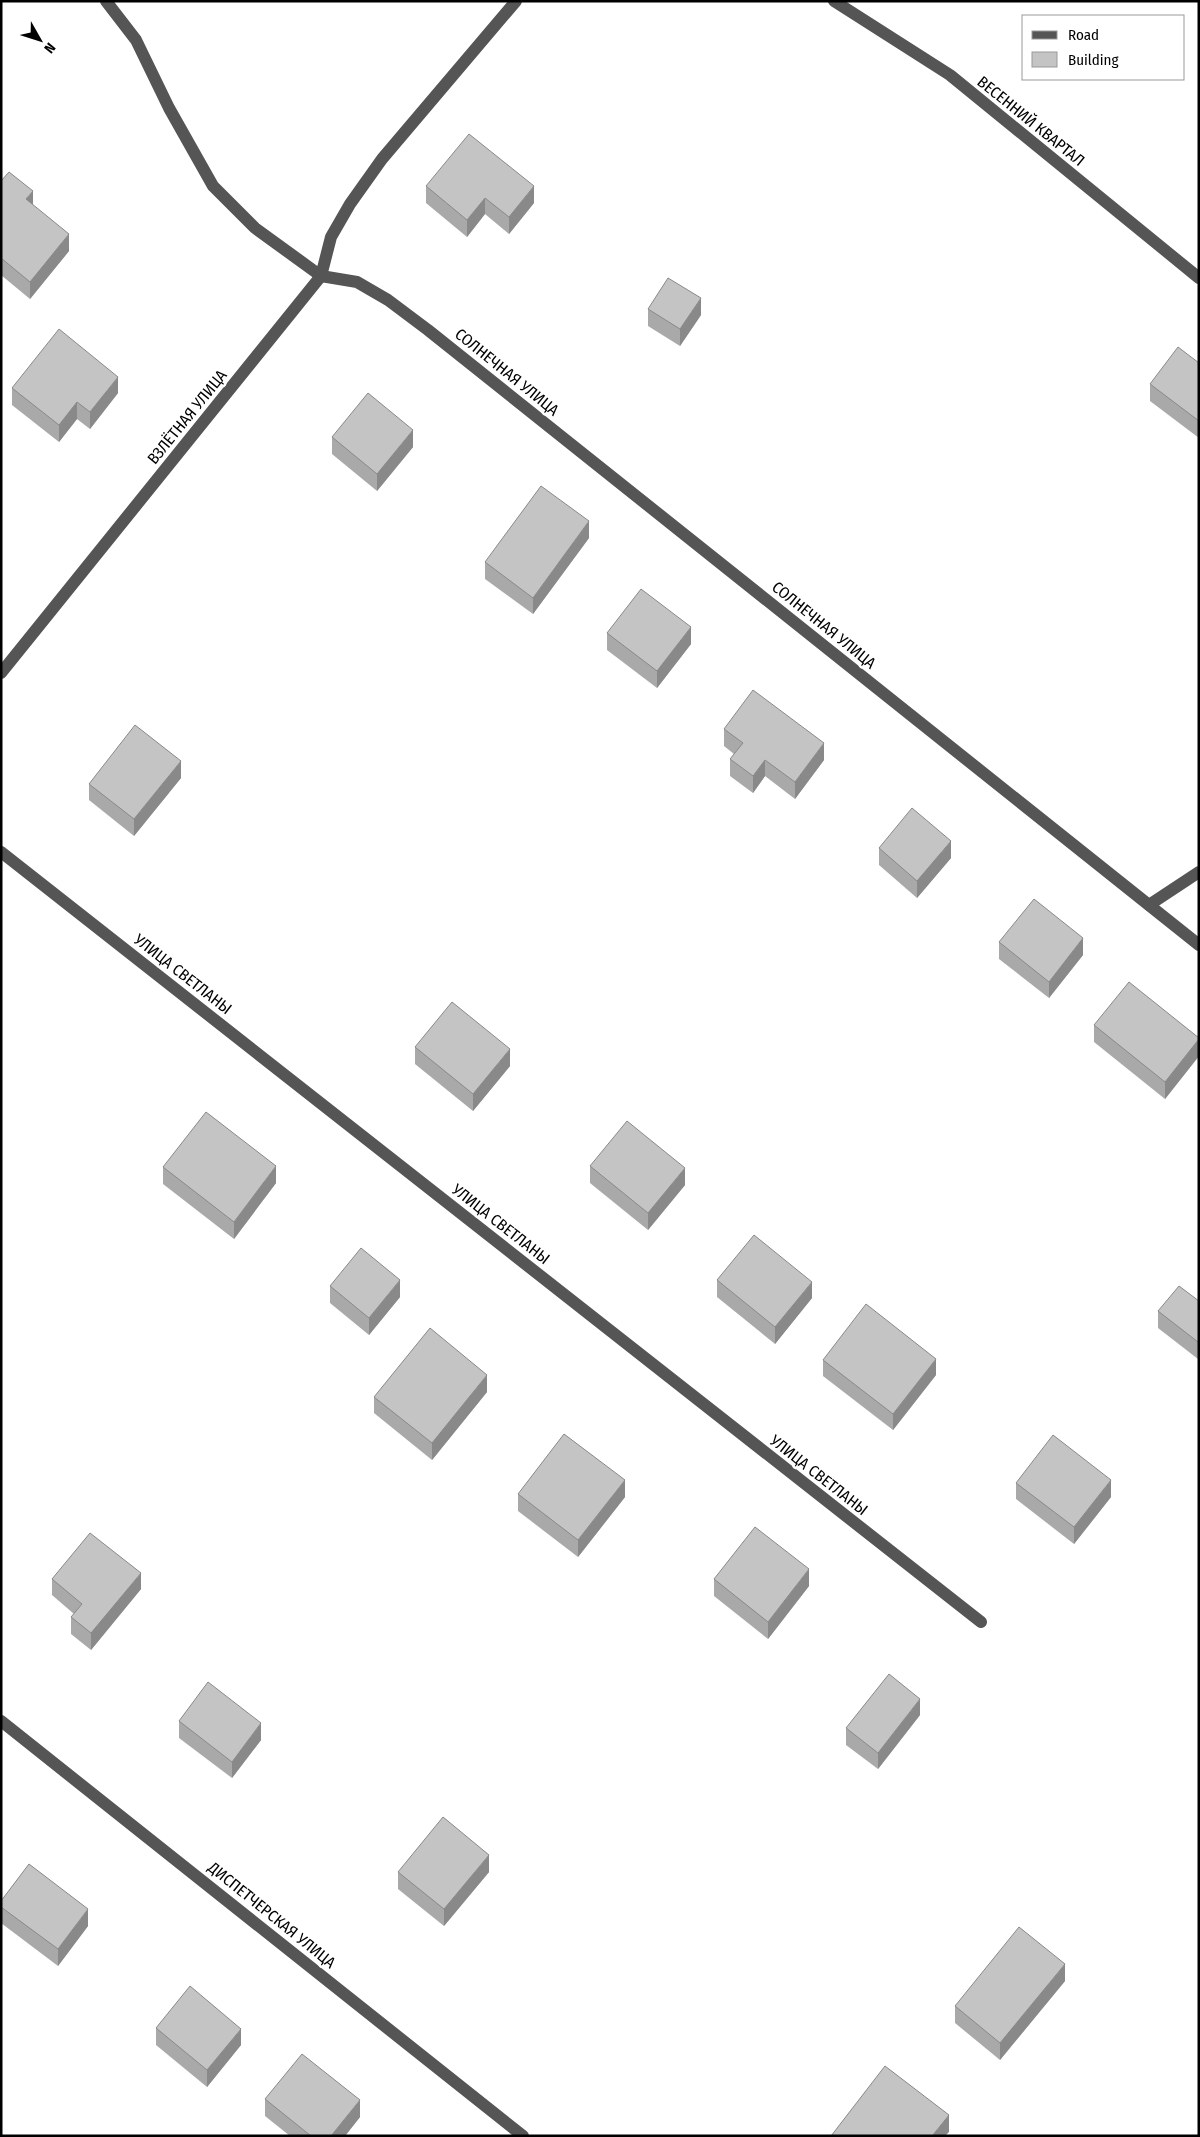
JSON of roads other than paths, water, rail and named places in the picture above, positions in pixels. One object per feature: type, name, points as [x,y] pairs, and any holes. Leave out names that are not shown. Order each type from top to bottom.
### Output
[{"type":"street","points":[[106,1],[136,40],[169,108],[213,186],[255,228],[322,276],[331,237],[350,204],[382,160],[516,1]]},
{"type":"street","name":"ВЕСЕННИЙ КВАРТАЛ","points":[[834,1],[950,75],[1199,278]]},
{"type":"street","name":"СОЛНЕЧНАЯ УЛИЦА","points":[[322,276],[357,282],[388,300],[428,330],[1199,944]]},
{"type":"street","name":"ВЗЛЁТНАЯ УЛИЦА","points":[[1,673],[322,276]]},
{"type":"street","name":"УЛИЦА СВЕТЛАНЫ","points":[[1,852],[981,1622]]},
{"type":"street","points":[[1150,905],[1199,872]]},
{"type":"street","name":"ДИСПЕТЧЕРСКАЯ УЛИЦА","points":[[1,1720],[523,2136]]}]
